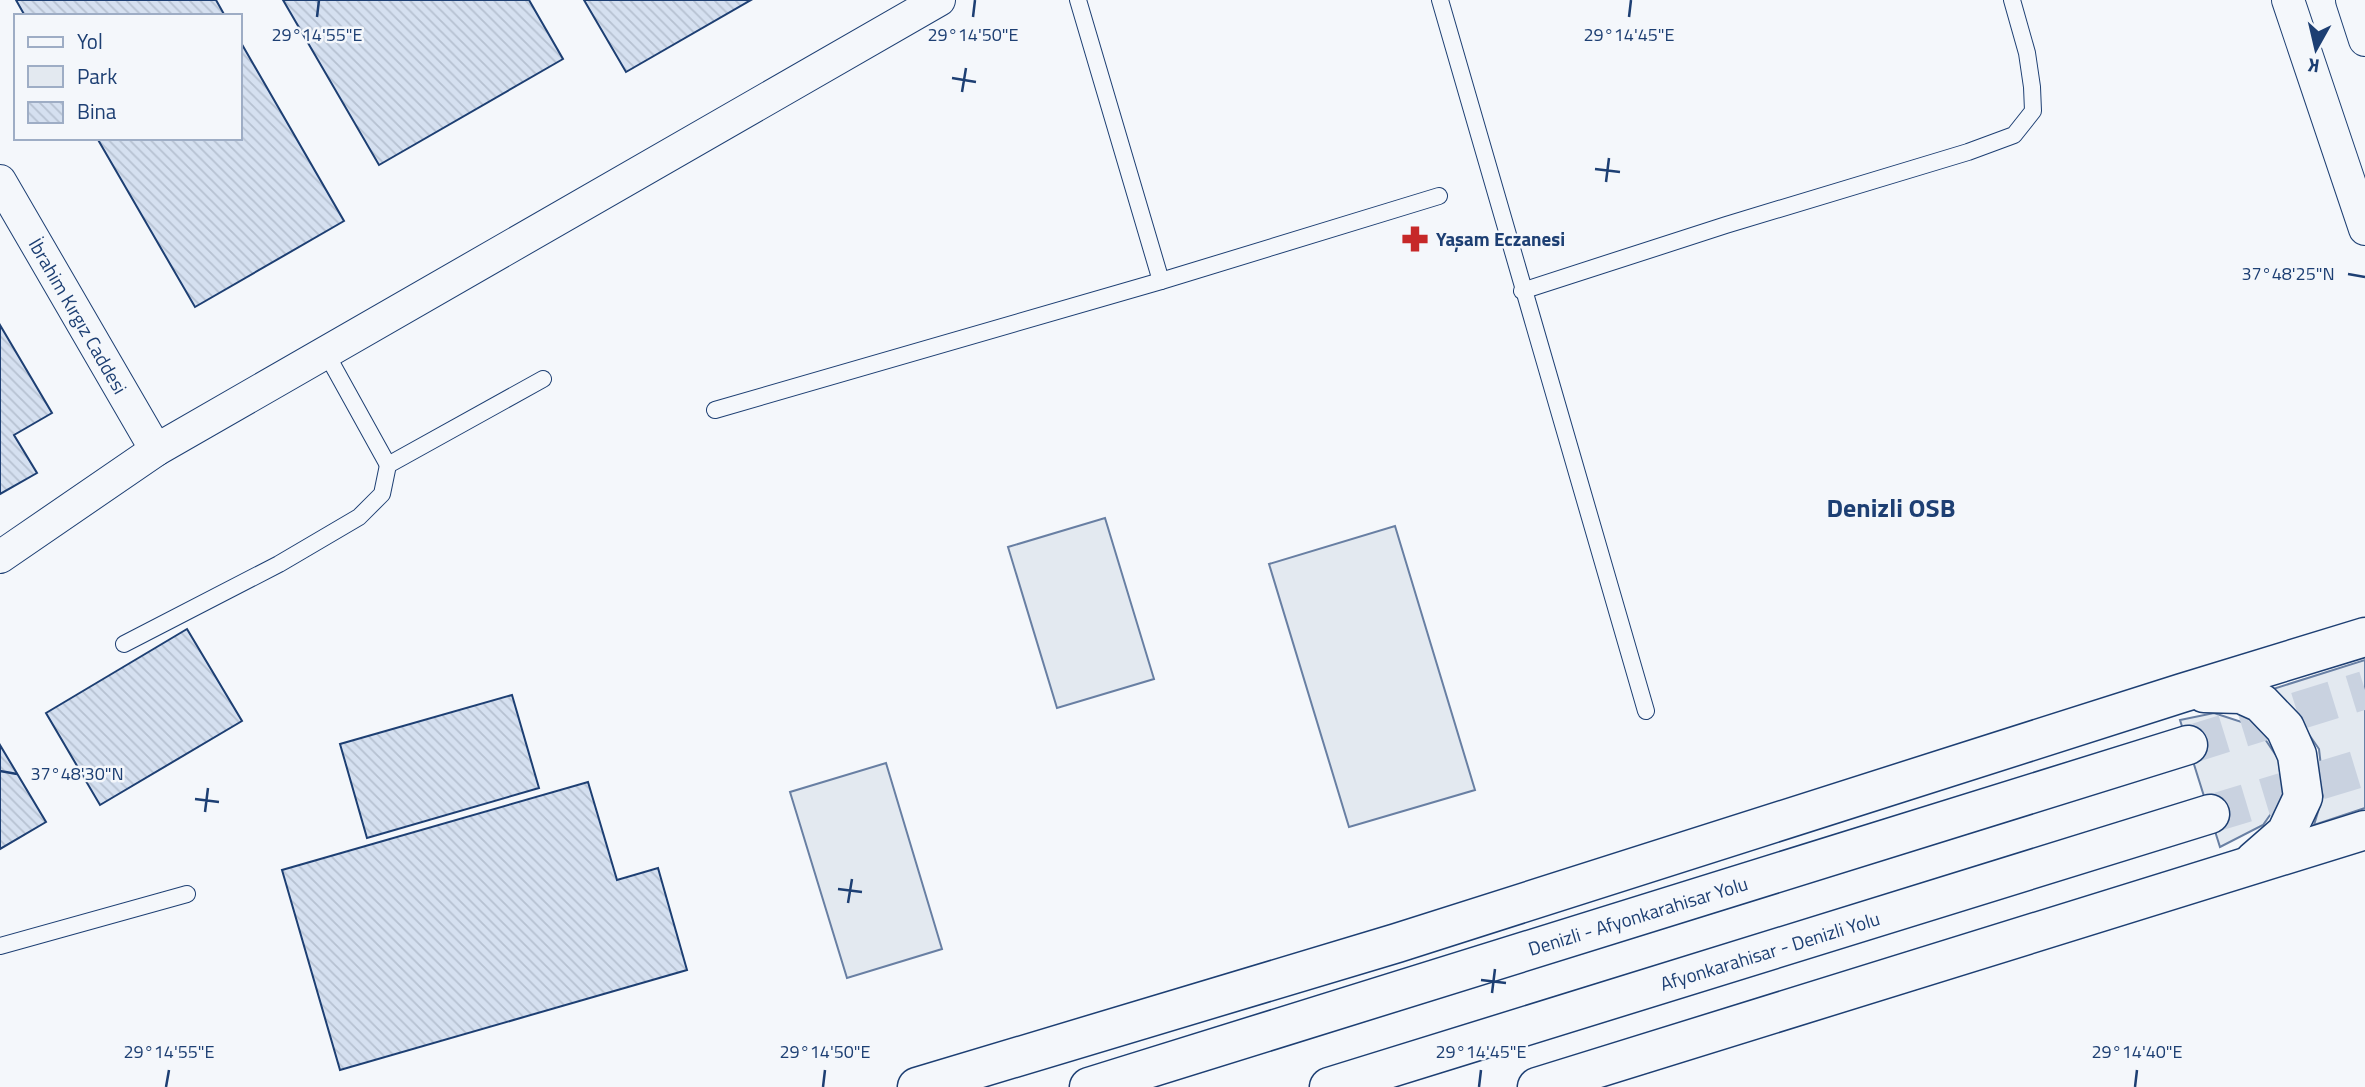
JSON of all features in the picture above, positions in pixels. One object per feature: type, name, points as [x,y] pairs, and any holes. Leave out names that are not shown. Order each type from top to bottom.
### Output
[{"type":"highway","points":[[917,1087],[1396,943],[2365,637]]},
{"type":"highway","points":[[2182,693],[2241,694],[2261,702],[2285,728],[2297,755],[2303,797],[2286,833],[2248,867]]},
{"type":"highway","name":"Denizli - Afyonkarahisar Yolu","points":[[1089,1087],[2188,745]]},
{"type":"highway","name":"Afyonkarahisar - Denizli Yolu","points":[[1329,1087],[2210,814]]},
{"type":"highway","points":[[1538,1087],[2365,830]]},
{"type":"street","points":[[0,557],[156,450],[939,0]]},
{"type":"street","points":[[2288,0],[2365,229]]},
{"type":"street","name":"İbrahim Kırgız Caddesi","points":[[0,181],[156,450]]},
{"type":"lane","points":[[1079,0],[1161,281]]},
{"type":"lane","points":[[1440,0],[1522,291],[1646,711]]},
{"type":"lane","points":[[1522,291],[1738,221],[1968,152],[2014,135],[2033,111],[2027,53],[2012,0]]},
{"type":"lane","points":[[715,410],[1161,281],[1439,196]]},
{"type":"lane","points":[[124,644],[279,564],[359,517],[382,494],[388,466],[326,352]]},
{"type":"lane","points":[[388,466],[543,379]]},
{"type":"lane","points":[[0,946],[187,894]]},
{"type":"green space","points":[[1105,518],[1154,679],[1057,708],[1008,547]]},
{"type":"green space","points":[[1395,526],[1475,790],[1349,827],[1269,564]]},
{"type":"green space","points":[[2365,660],[2365,808],[2314,825],[2324,792],[2319,749],[2273,689]]},
{"type":"green space","points":[[2214,713],[2257,727],[2279,760],[2282,798],[2263,825],[2220,847],[2180,720]]},
{"type":"green space","points":[[886,763],[942,949],[847,978],[790,792]]},
{"type":"building","points":[[16,0],[216,0],[224,14],[24,14]]},
{"type":"building","points":[[283,0],[529,0],[563,59],[379,165]]},
{"type":"building","points":[[584,0],[751,0],[626,72]]},
{"type":"building","points":[[242,44],[344,221],[195,307],[98,140],[242,140]]},
{"type":"building","points":[[0,325],[52,413],[14,435],[37,473],[0,494]]},
{"type":"building","points":[[187,629],[242,721],[100,805],[46,713]]},
{"type":"building","points":[[512,695],[539,788],[367,838],[340,744]]},
{"type":"building","points":[[0,745],[46,822],[0,849]]},
{"type":"building","points":[[588,782],[617,880],[658,868],[687,970],[340,1070],[282,870]]},
{"type":"tunnel","points":[[2188,745],[2365,690]]},
{"type":"tunnel","points":[[2210,814],[2365,767]]},
{"type":"place","name":"Yaşam Eczanesi","points":[[1415,239]]},
{"type":"district","name":"Denizli OSB","points":[[1891,508]]}]
